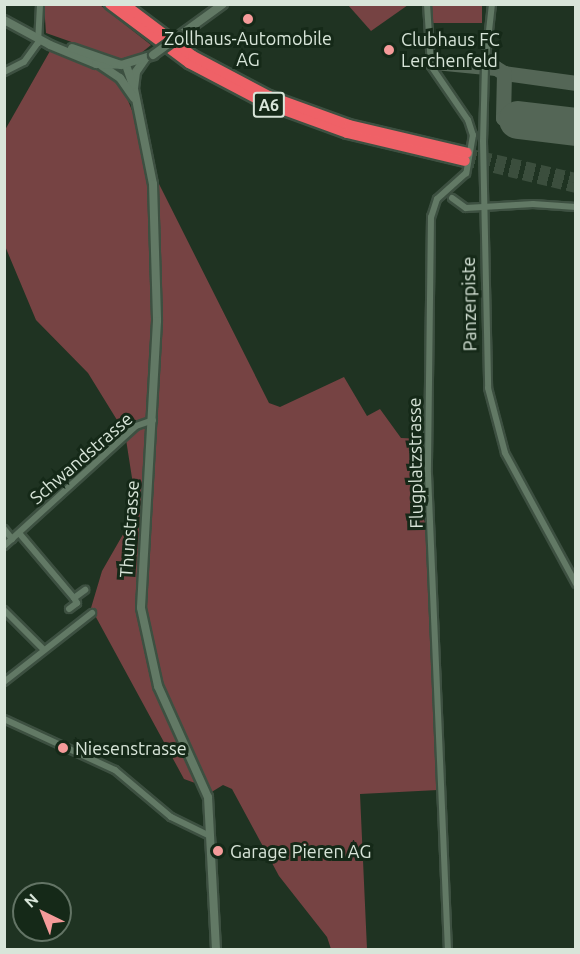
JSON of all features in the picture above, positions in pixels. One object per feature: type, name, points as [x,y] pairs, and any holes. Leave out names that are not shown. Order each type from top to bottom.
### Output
[{"type":"highway","name":"A6","points":[[111,4],[181,58],[265,103],[354,135],[466,157],[349,125],[278,100],[193,56],[123,4]]},
{"type":"main road","points":[[4,20],[102,66],[124,65],[149,57],[223,4]]},
{"type":"main road","points":[[40,38],[124,65]]},
{"type":"street","points":[[4,72],[24,62],[40,38],[40,4]]},
{"type":"street","points":[[427,4],[430,66],[468,120],[473,141],[483,141]]},
{"type":"street","name":"Panzerpiste","points":[[492,4],[485,66],[483,141],[482,206],[486,375],[490,401],[513,471],[576,584]]},
{"type":"street","name":"Thunstrasse","points":[[149,57],[136,72],[134,89],[147,144],[155,204],[157,321],[153,420],[141,569],[143,625],[164,703],[204,785],[210,836],[216,950]]},
{"type":"street","points":[[124,65],[126,84]]},
{"type":"street","name":"Thunstrasse","points":[[124,65],[134,89]]},
{"type":"street","name":"Thunstrasse","points":[[102,66],[126,84],[135,99]]},
{"type":"street","name":"Flugplatzstrasse","points":[[448,950],[428,474],[431,218],[437,199],[466,173],[473,141]]},
{"type":"street","points":[[452,198],[462,207],[576,207]]},
{"type":"street","name":"Schwandstrasse","points":[[4,546],[136,426],[153,420]]},
{"type":"street","points":[[4,529],[12,539]]},
{"type":"street","points":[[19,533],[74,598],[77,603],[69,609]]},
{"type":"street","points":[[74,598],[85,590]]},
{"type":"street","points":[[4,610],[42,648]]},
{"type":"street","points":[[4,682],[92,613]]},
{"type":"street","points":[[4,719],[115,770],[171,817],[210,836]]},
{"type":"shaded area","points":[[44,5],[100,5],[151,45],[140,54],[120,59],[46,33]]},
{"type":"shaded area","points":[[348,5],[408,5],[371,31]]},
{"type":"shaded area","points":[[430,5],[482,5],[482,23],[430,23]]},
{"type":"shaded area","points":[[50,51],[110,73],[120,81],[142,135],[148,177],[156,178],[269,403],[280,407],[344,377],[367,416],[380,409],[401,438],[425,439],[424,520],[434,540],[438,790],[360,794],[367,949],[331,949],[327,937],[279,876],[232,789],[223,785],[210,793],[206,787],[184,779],[91,608],[102,571],[137,510],[125,433],[88,373],[36,320],[5,246],[5,130]]},
{"type":"taxiway","points":[[435,62],[496,68],[504,73],[576,83]]},
{"type":"taxiway","points":[[504,73],[503,118],[518,120]]},
{"type":"runway","points":[[518,120],[576,127]]},
{"type":"tunnel","points":[[467,153],[576,178]]},
{"type":"tunnel","points":[[465,161],[576,188]]},
{"type":"place","name":"Zollhaus-Automobile AG","points":[[248,19]]},
{"type":"place","name":"Clubhaus FC Lerchenfeld","points":[[389,50]]},
{"type":"place","name":"Niesenstrasse","points":[[63,748]]},
{"type":"place","name":"Garage Pieren AG","points":[[218,851]]}]
